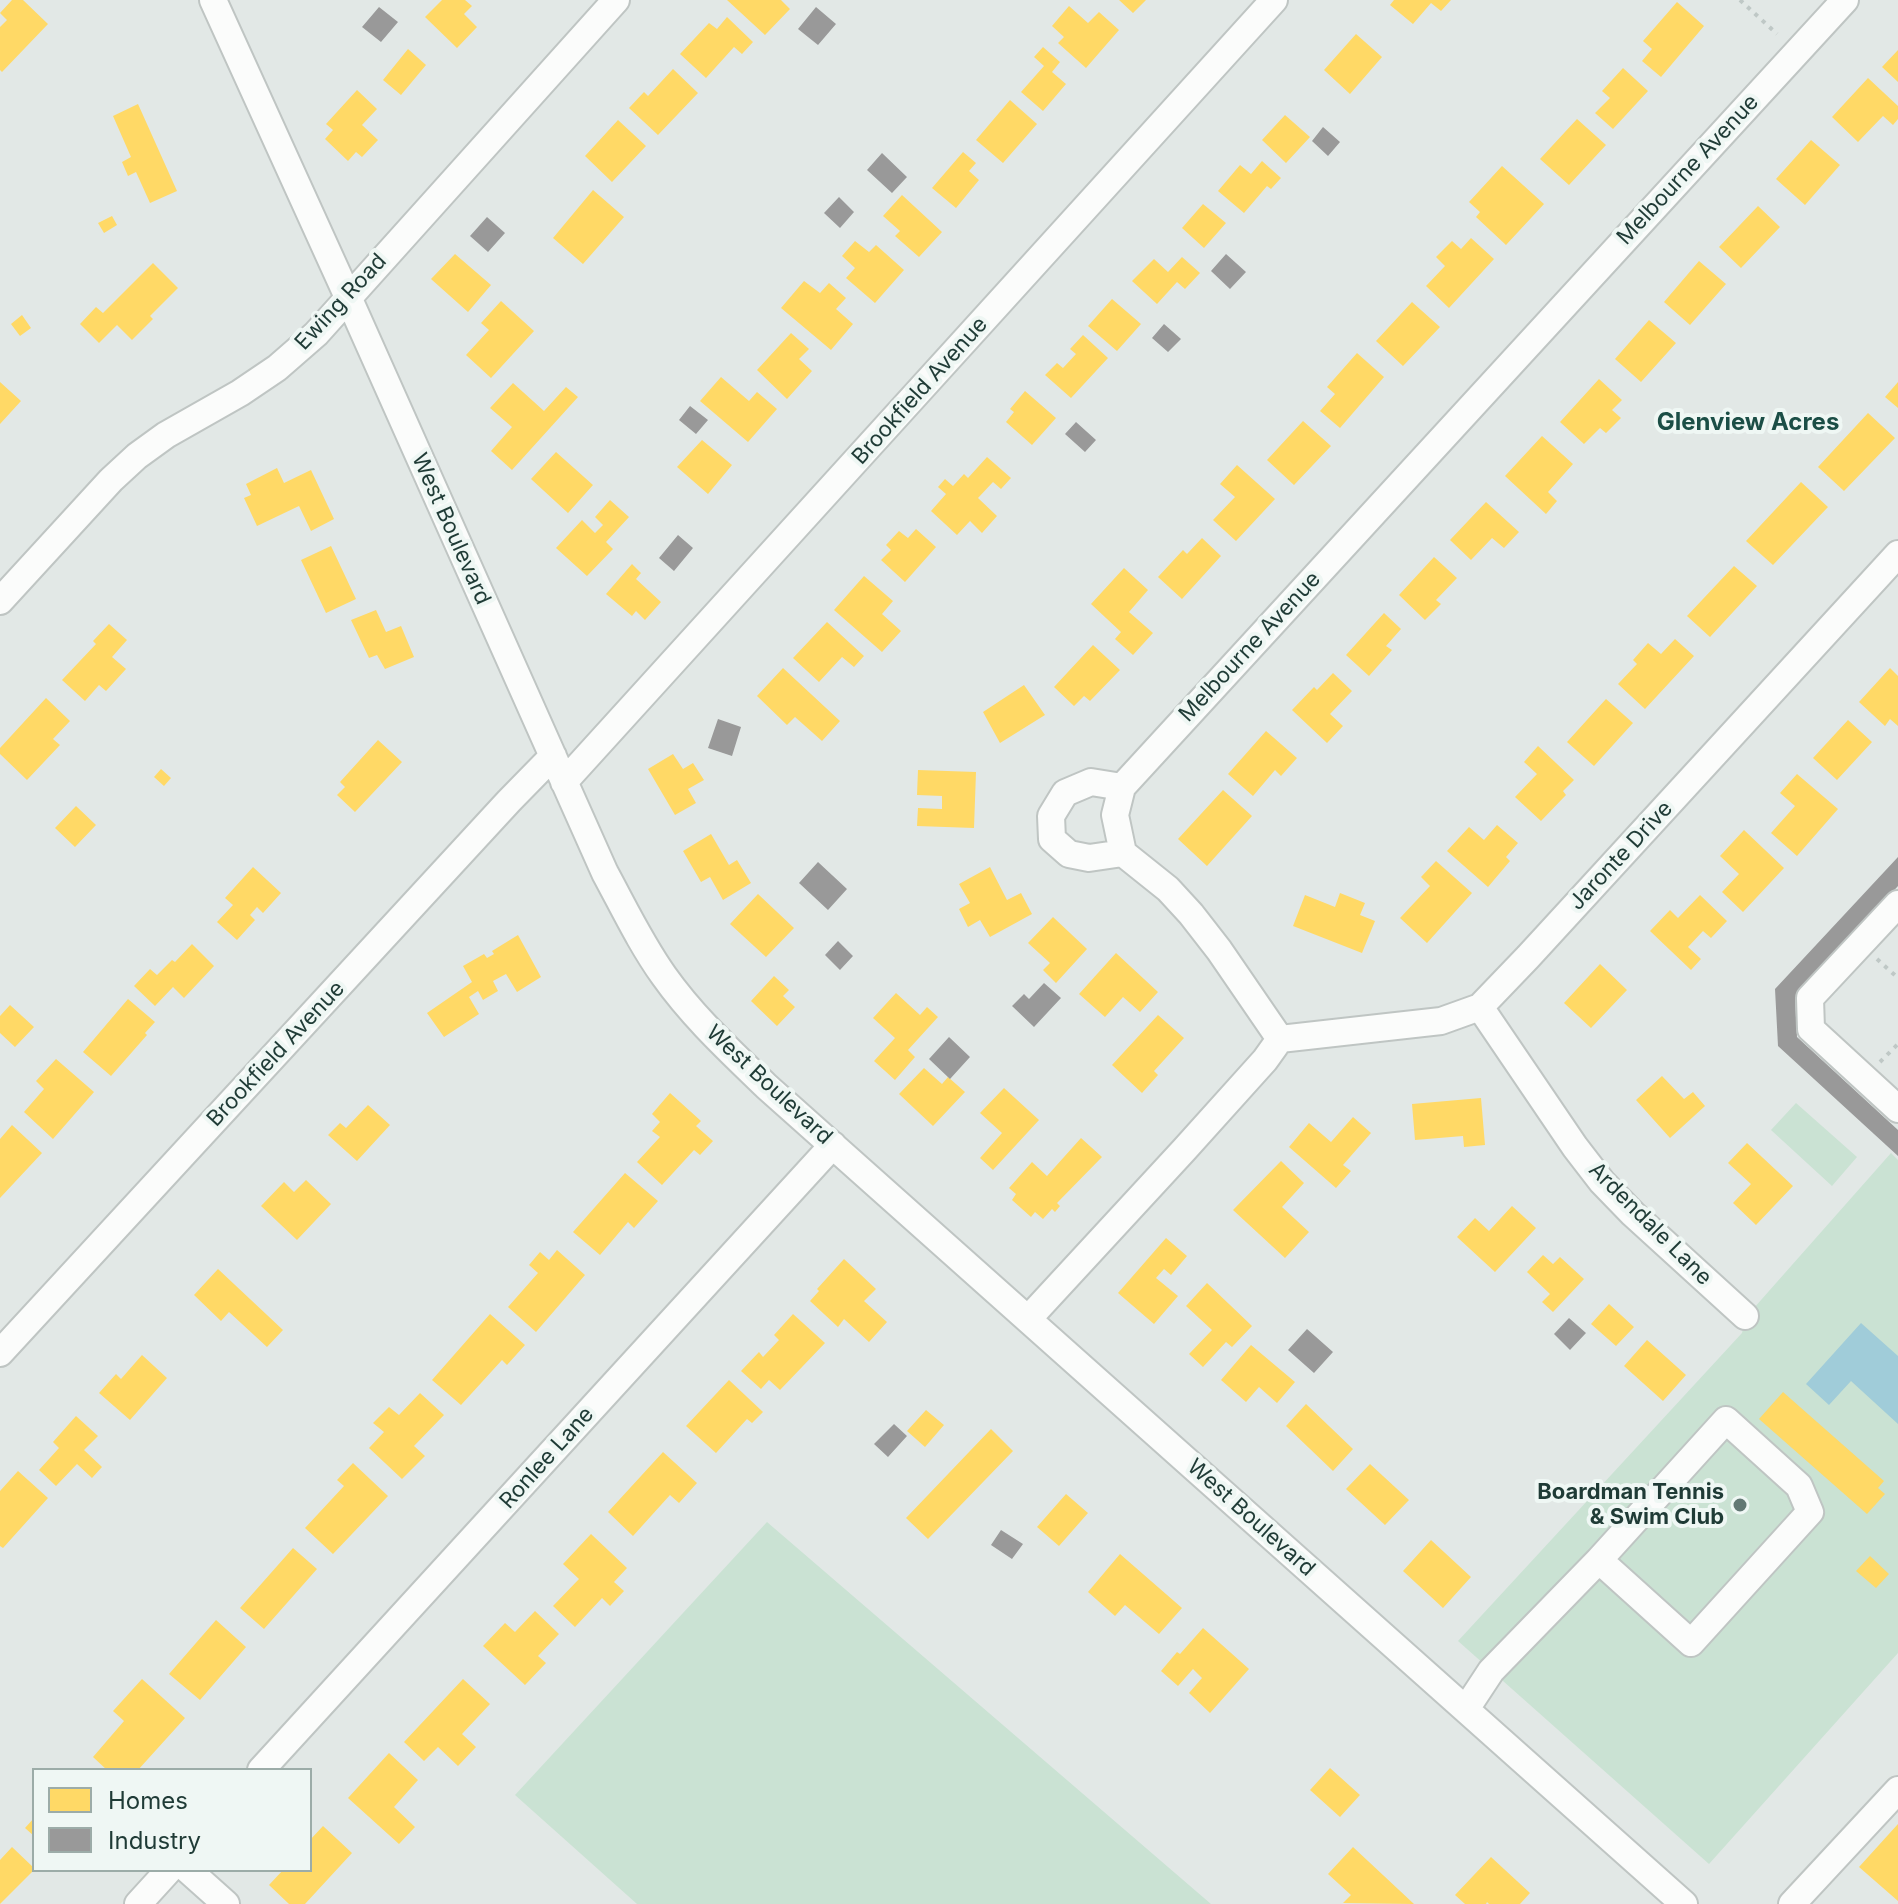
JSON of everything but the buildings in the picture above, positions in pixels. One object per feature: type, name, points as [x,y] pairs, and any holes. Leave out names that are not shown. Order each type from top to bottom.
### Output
[{"type":"street","name":"West Boulevard","points":[[213,0],[605,873],[665,977],[730,1051],[833,1145],[1684,1904]]},
{"type":"street","name":"Ewing Road","points":[[0,601],[111,480],[137,456],[277,368],[316,334],[616,0]]},
{"type":"street","name":"Brookfield Avenue","points":[[564,782],[1274,0]]},
{"type":"street","name":"Melbourne Avenue","points":[[1122,787],[1845,0]]},
{"type":"street","name":"Jaronte Drive","points":[[1280,1039],[1441,1021],[1480,1007],[1898,554]]},
{"type":"street","name":"Brookfield Avenue","points":[[0,1353],[553,756]]},
{"type":"street","points":[[1028,1319],[1222,1108],[1280,1039],[1191,914],[1168,889],[1123,853],[1115,815],[1122,787],[1091,782],[1065,793],[1051,816],[1052,839],[1069,854],[1089,858],[1123,853]]},
{"type":"street","points":[[1898,904],[1810,998],[1811,1029],[1898,1109]]},
{"type":"street","name":"Ardendale Lane","points":[[1480,1007],[1602,1182],[1745,1316]]},
{"type":"street","name":"Ronlee Lane","points":[[263,1768],[833,1145]]},
{"type":"street","points":[[1466,1709],[1491,1671],[1599,1560],[1726,1420],[1799,1486],[1810,1512],[1691,1643],[1599,1560]]},
{"type":"street","points":[[1792,1904],[1898,1790]]},
{"type":"street","points":[[138,1904],[167,1872]]},
{"type":"street","points":[[190,1872],[226,1904]]},
{"type":"path","points":[[1740,0],[1777,34]]},
{"type":"green space","points":[[1796,1103],[1857,1157],[1832,1186],[1771,1130]]},
{"type":"green space","name":"Boardman Tennis & Swim Club","points":[[1891,1153],[1898,1160],[1898,1653],[1709,1864],[1458,1641],[1742,1333],[1746,1317]]},
{"type":"green space","points":[[767,1522],[1211,1904],[637,1904],[515,1795]]},
{"type":"water","points":[[1861,1323],[1898,1356],[1898,1424],[1851,1381],[1829,1405],[1806,1384]]},
{"type":"place","name":"Boardman Tennis & Swim Club","points":[[1740,1505]]},
{"type":"district","name":"Glenview Acres","points":[[1748,423]]}]
